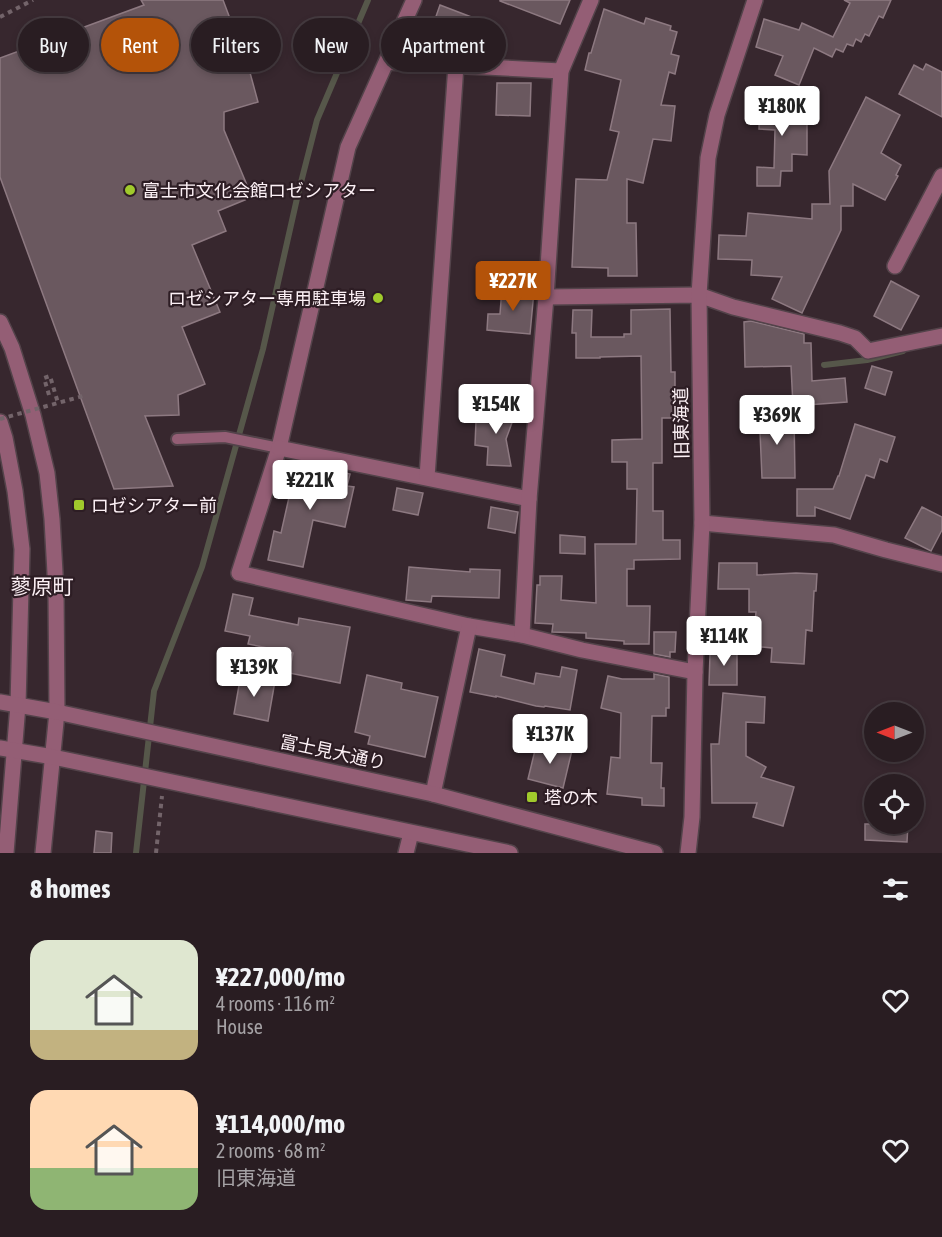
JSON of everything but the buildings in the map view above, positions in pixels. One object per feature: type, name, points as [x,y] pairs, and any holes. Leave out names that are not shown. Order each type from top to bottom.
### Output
[{"type":"street","points":[[406,18],[414,0]]},
{"type":"street","points":[[522,635],[529,499],[546,297],[561,71],[591,0]]},
{"type":"street","name":"旧東海道","points":[[688,853],[692,817],[695,672],[702,523],[699,296],[708,158],[717,115],[752,1]]},
{"type":"street","points":[[506,68],[561,71]]},
{"type":"street","points":[[382,72],[348,147],[279,448],[239,573],[469,626],[695,672]]},
{"type":"street","points":[[427,477],[456,72]]},
{"type":"street","points":[[895,266],[942,177]]},
{"type":"street","points":[[546,297],[699,296],[733,308],[840,333],[855,338],[868,351],[942,336]]},
{"type":"street","points":[[0,322],[12,348],[33,415],[47,473],[52,519],[56,591],[57,712],[44,853]]},
{"type":"street","points":[[0,420],[15,491],[21,549],[18,705],[7,749],[6,853]]},
{"type":"street","points":[[279,448],[529,499]]},
{"type":"street","points":[[702,523],[834,535],[942,564]]},
{"type":"street","points":[[433,794],[469,626]]},
{"type":"street","name":"富士見大通り","points":[[0,702],[57,712],[433,794],[655,853]]},
{"type":"street","points":[[7,749],[510,853]]},
{"type":"street","points":[[406,853],[411,833]]},
{"type":"lane","points":[[177,439],[225,437],[279,448]]},
{"type":"path","points":[[0,17],[33,0]]},
{"type":"path","points":[[49,395],[45,378],[50,376],[58,403]]},
{"type":"path","points":[[0,420],[83,396]]},
{"type":"path","points":[[156,853],[163,780]]},
{"type":"waterway","points":[[136,853],[154,691],[202,567],[263,349],[317,120],[368,0]]},
{"type":"waterway","points":[[824,365],[867,360],[903,351]]},
{"type":"place","name":"富士市文化会館ロゼシアター","points":[[130,190]]},
{"type":"place","name":"ロゼシアター専用駐車場","points":[[378,298]]},
{"type":"place","name":"ロゼシアター前","points":[[79,505]]},
{"type":"place","name":"塔の木","points":[[532,797]]},
{"type":"district","name":"蓼原町","points":[[42,586]]}]
